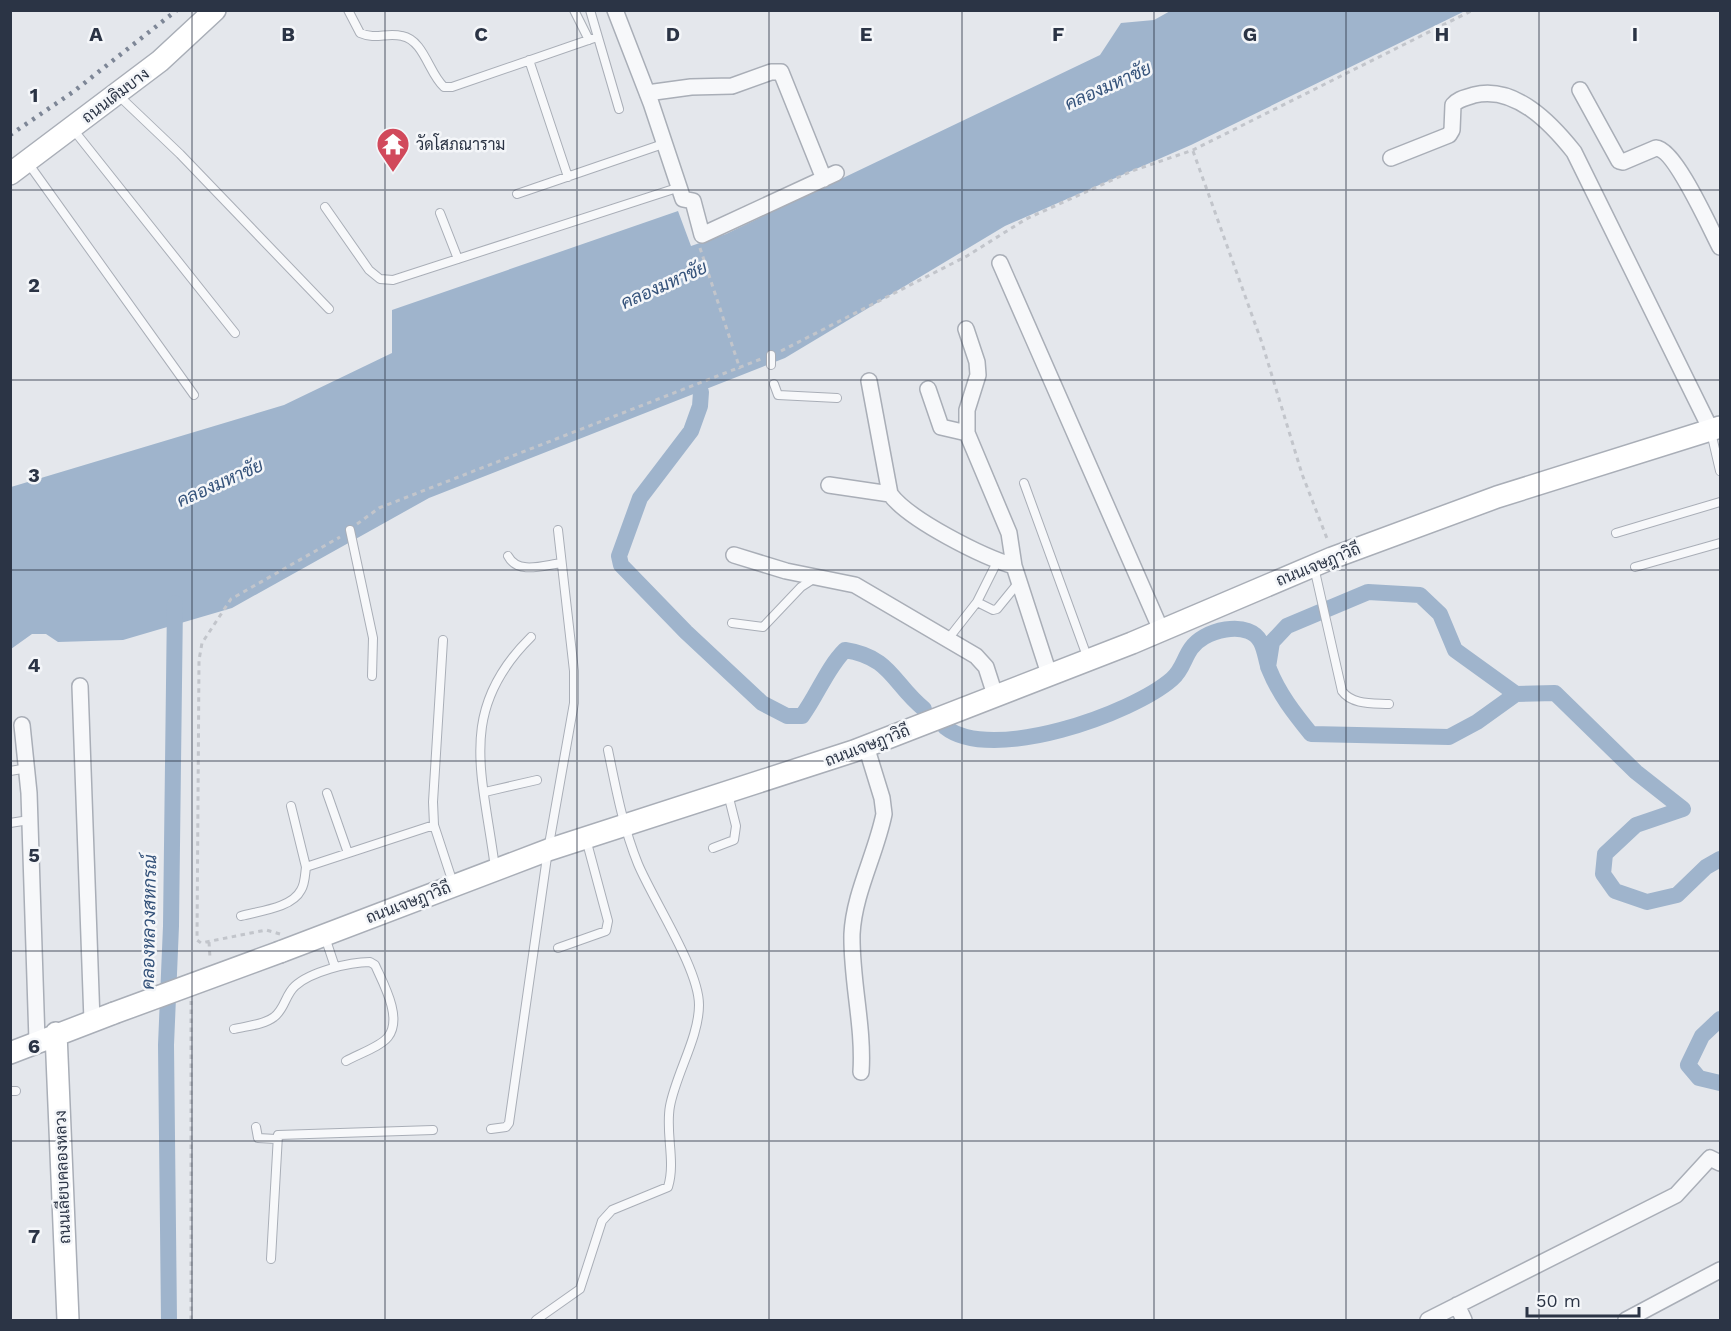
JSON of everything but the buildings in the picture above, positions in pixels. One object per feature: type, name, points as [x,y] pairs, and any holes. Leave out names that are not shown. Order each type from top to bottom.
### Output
[{"type":"street","name":"ถนนเดิมบาง","points":[[19,168],[160,61],[214,10]]},
{"type":"street","points":[[615,10],[666,143],[683,199],[693,201],[702,233],[705,235],[830,176],[781,72],[777,70],[732,86],[691,87],[647,93]]},
{"type":"street","points":[[1580,90],[1619,161],[1623,162],[1656,148],[1666,151],[1677,165],[1720,247]]},
{"type":"street","points":[[1391,158],[1449,135],[1452,130],[1453,105],[1461,99],[1481,94],[1511,97],[1559,133],[1574,152],[1716,429]]},
{"type":"street","points":[[1000,263],[1161,630]]},
{"type":"street","points":[[966,329],[977,362],[978,375],[967,410],[967,433],[1009,533],[1014,566],[1049,674]]},
{"type":"street","points":[[869,381],[890,494],[899,506],[937,529],[999,561],[1014,566]]},
{"type":"street","points":[[928,389],[941,427],[967,433]]},
{"type":"street","name":"ถนนเจษฎาวิถี","points":[[10,1053],[47,1037],[280,952],[453,884],[548,850],[866,746],[1161,630],[1323,562],[1497,497],[1716,429]]},
{"type":"street","points":[[829,485],[890,494]]},
{"type":"street","points":[[734,555],[786,571],[855,585],[976,656],[986,667],[995,695]]},
{"type":"street","points":[[80,686],[92,1021]]},
{"type":"street","points":[[22,725],[28,768],[29,820],[47,1037]]},
{"type":"street","points":[[861,1072],[863,1046],[852,935],[855,914],[884,814],[882,798],[866,746]]},
{"type":"street","name":"ถนนเลียบคลองหลวง","points":[[47,1037],[68,1320]]},
{"type":"street","points":[[1428,1320],[1676,1195],[1710,1158],[1720,1163]]},
{"type":"street","points":[[1626,1320],[1720,1269]]},
{"type":"street","points":[[1457,1305],[1464,1320]]},
{"type":"lane","points":[[348,10],[360,33],[375,38],[404,36],[415,43],[444,87],[452,87],[593,38]]},
{"type":"lane","points":[[574,10],[593,38],[619,109]]},
{"type":"lane","points":[[591,10],[593,38]]},
{"type":"lane","points":[[529,60],[568,177]]},
{"type":"lane","points":[[118,94],[180,154],[329,309]]},
{"type":"lane","points":[[72,128],[235,333]]},
{"type":"lane","points":[[517,194],[666,143]]},
{"type":"lane","points":[[19,168],[194,395]]},
{"type":"lane","points":[[325,207],[369,270],[380,279],[393,280],[680,187]]},
{"type":"lane","points":[[440,213],[458,260]]},
{"type":"lane","points":[[771,355],[771,365]]},
{"type":"lane","points":[[774,384],[778,395],[837,398]]},
{"type":"lane","points":[[1716,429],[1720,471]]},
{"type":"lane","points":[[1024,483],[1088,659]]},
{"type":"lane","points":[[1616,533],[1720,502]]},
{"type":"lane","points":[[350,530],[373,638],[372,676]]},
{"type":"lane","points":[[492,1129],[506,1127],[509,1123],[548,850],[568,747],[575,687],[558,530]]},
{"type":"lane","points":[[1635,567],[1720,543]]},
{"type":"lane","points":[[508,556],[516,566],[526,568],[561,563]]},
{"type":"lane","points":[[1323,562],[1342,691],[1347,698],[1357,701],[1389,704]]},
{"type":"lane","points":[[948,639],[977,602],[994,568]]},
{"type":"lane","points":[[732,622],[763,627],[801,587],[816,577]]},
{"type":"lane","points":[[977,602],[998,609],[1019,582]]},
{"type":"lane","points":[[495,869],[480,750],[483,713],[492,687],[511,657],[531,637]]},
{"type":"lane","points":[[443,640],[433,782],[434,825],[453,884]]},
{"type":"lane","points":[[536,1320],[580,1289],[602,1221],[612,1210],[668,1187],[671,1175],[668,1122],[670,1104],[699,1006],[696,988],[639,867],[623,826],[608,750]]},
{"type":"lane","points":[[10,771],[28,768]]},
{"type":"lane","points":[[485,792],[537,780]]},
{"type":"lane","points":[[713,848],[734,840],[736,833],[728,792]]},
{"type":"lane","points":[[327,794],[348,853]]},
{"type":"lane","points":[[242,916],[285,904],[297,897],[303,889],[306,867],[291,806]]},
{"type":"lane","points":[[10,823],[29,820]]},
{"type":"lane","points":[[306,867],[434,825]]},
{"type":"lane","points":[[558,948],[606,930],[608,921],[585,838]]},
{"type":"lane","points":[[325,934],[335,967]]},
{"type":"lane","points":[[234,1029],[273,1018],[286,1004],[295,986],[335,967],[363,962],[375,965],[394,1015],[393,1027],[387,1038],[346,1060]]},
{"type":"lane","points":[[256,1127],[258,1138],[276,1139],[282,1134],[433,1130]]},
{"type":"lane","points":[[271,1258],[275,1213],[276,1139]]},
{"type":"path","points":[[699,243],[740,369],[805,341],[967,256],[1026,219],[1132,171],[1193,150],[1473,10]]},
{"type":"path","points":[[1193,150],[1263,343],[1302,474],[1323,562]]},
{"type":"path","points":[[209,942],[211,964]]},
{"type":"path","points":[[190,1320],[191,995]]},
{"type":"water","name":"คลองมหาชัย","points":[[1172,10],[1465,11],[1191,145],[1005,226],[785,358],[429,498],[232,608],[123,640],[58,642],[46,634],[32,634],[11,649],[11,487],[284,405],[392,353],[392,310],[678,211],[691,246],[726,234],[1100,55],[1121,23],[1154,20]]},
{"type":"waterway","points":[[701,392],[700,406],[691,431],[640,498],[619,556],[621,565],[686,632],[762,703],[787,716],[802,716],[833,665],[845,650],[860,654],[882,665],[924,709]]},
{"type":"waterway","points":[[1268,667],[1272,642],[1287,626],[1368,592],[1420,595],[1440,614],[1455,650],[1516,694],[1555,693],[1636,772],[1683,809],[1636,825],[1605,854],[1603,874],[1615,891],[1647,902],[1677,895],[1706,867],[1720,859]]},
{"type":"waterway","name":"คลองหลวงสหกรณ์","points":[[169,1320],[166,1045],[171,926],[175,603]]},
{"type":"waterway","points":[[945,727],[966,737],[994,740],[1061,730],[1095,719],[1153,693],[1177,674],[1197,642],[1214,632],[1232,629],[1248,631],[1258,638],[1277,687],[1311,734],[1449,737],[1477,722],[1516,694]]},
{"type":"waterway","points":[[1720,1019],[1702,1036],[1688,1065],[1699,1078],[1720,1083]]},
{"type":"railway","points":[[10,135],[73,92],[177,10]]},
{"type":"place","name":"วัดโสภณาราม","points":[[393,173]]}]
